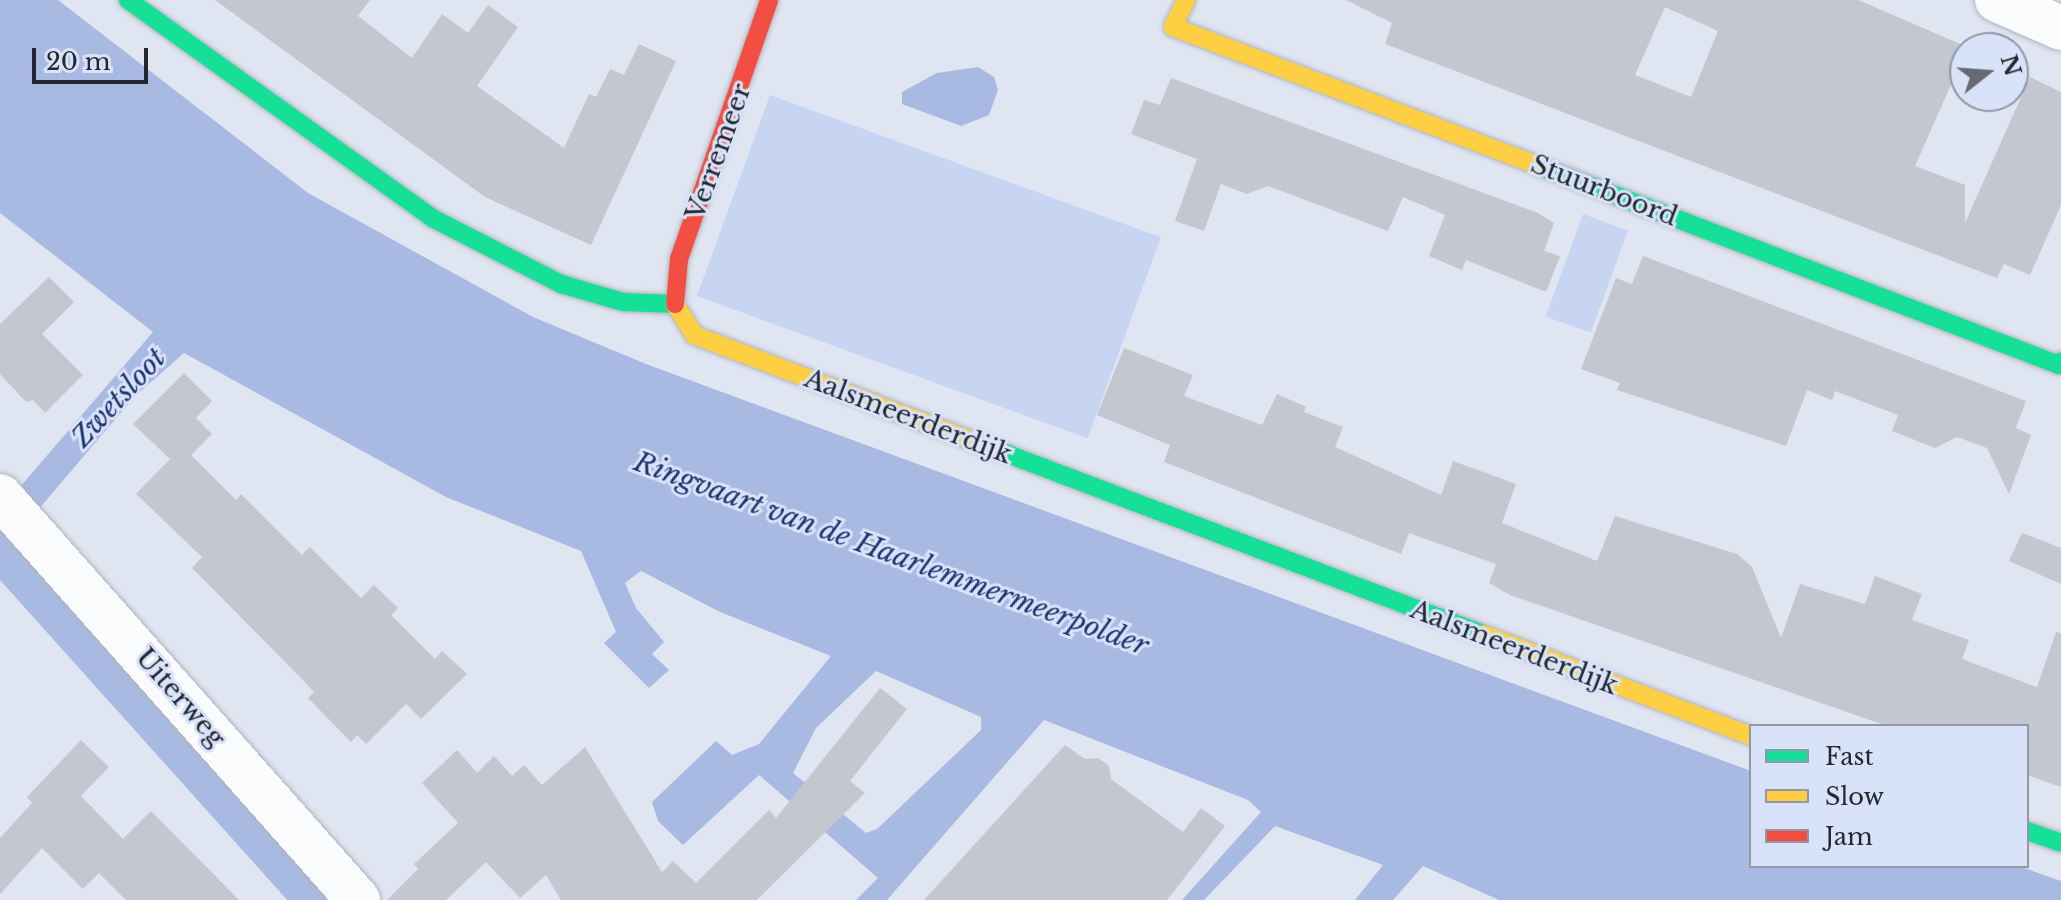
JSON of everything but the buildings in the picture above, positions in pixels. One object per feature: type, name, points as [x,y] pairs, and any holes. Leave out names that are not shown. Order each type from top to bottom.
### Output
[{"type":"street","points":[[128,0],[432,218],[561,284],[623,302],[675,304]]},
{"type":"street","name":"Verremeer","points":[[675,304],[679,259],[769,0]]},
{"type":"street","name":"Stuurboord","points":[[1186,0],[1173,27],[2059,365],[2061,361]]},
{"type":"street","points":[[1997,0],[2061,28]]},
{"type":"street","name":"Aalsmeerderdijk","points":[[675,304],[694,335],[1749,735]]},
{"type":"street","name":"Uiterweg","points":[[11,508],[358,900]]},
{"type":"street","points":[[2029,832],[2061,843]]},
{"type":"shaded area","points":[[770,95],[1161,237],[1088,438],[697,296]]},
{"type":"shaded area","points":[[1583,214],[1628,230],[1591,333],[1546,316]]},
{"type":"water","points":[[0,0],[58,0],[308,193],[533,317],[646,364],[1749,770],[1749,868],[2025,868],[2061,881],[2061,900],[1499,900],[1423,866],[1393,900],[1355,900],[1383,865],[1275,826],[1204,900],[1182,900],[1261,812],[1248,800],[1044,720],[887,900],[856,900],[878,878],[759,775],[683,845],[658,821],[652,802],[716,741],[732,755],[759,744],[831,656],[720,612],[641,571],[625,583],[636,608],[664,642],[652,654],[669,670],[649,688],[604,643],[616,632],[581,551],[446,497],[184,353],[134,397],[38,510],[20,487],[153,332],[0,213]],"holes":[[[876,671],[981,717],[981,730],[877,829],[866,833],[793,773],[816,728]]]},
{"type":"water","points":[[978,67],[994,77],[998,90],[989,115],[961,126],[902,104],[902,92],[937,73]]},
{"type":"waterway","points":[[0,550],[314,900]]},
{"type":"traffic: fast","points":[[128,0],[432,218],[561,284],[623,302],[675,304]]},
{"type":"traffic: fast","points":[[1539,166],[2059,365],[2061,361]]},
{"type":"traffic: fast","points":[[997,450],[1483,634]]},
{"type":"traffic: fast","points":[[2029,832],[2061,843]]},
{"type":"traffic: slow","points":[[1186,0],[1173,27],[1539,166]]},
{"type":"traffic: slow","points":[[675,304],[694,335],[997,450]]},
{"type":"traffic: slow","points":[[1483,634],[1749,735]]},
{"type":"traffic: jam","points":[[675,304],[679,259],[769,0]]},
{"type":"water label","name":"Zwetsloot","points":[[119,398]]},
{"type":"water label","name":"Ringvaart van de Haarlemmermeerpolder","points":[[891,554]]}]
